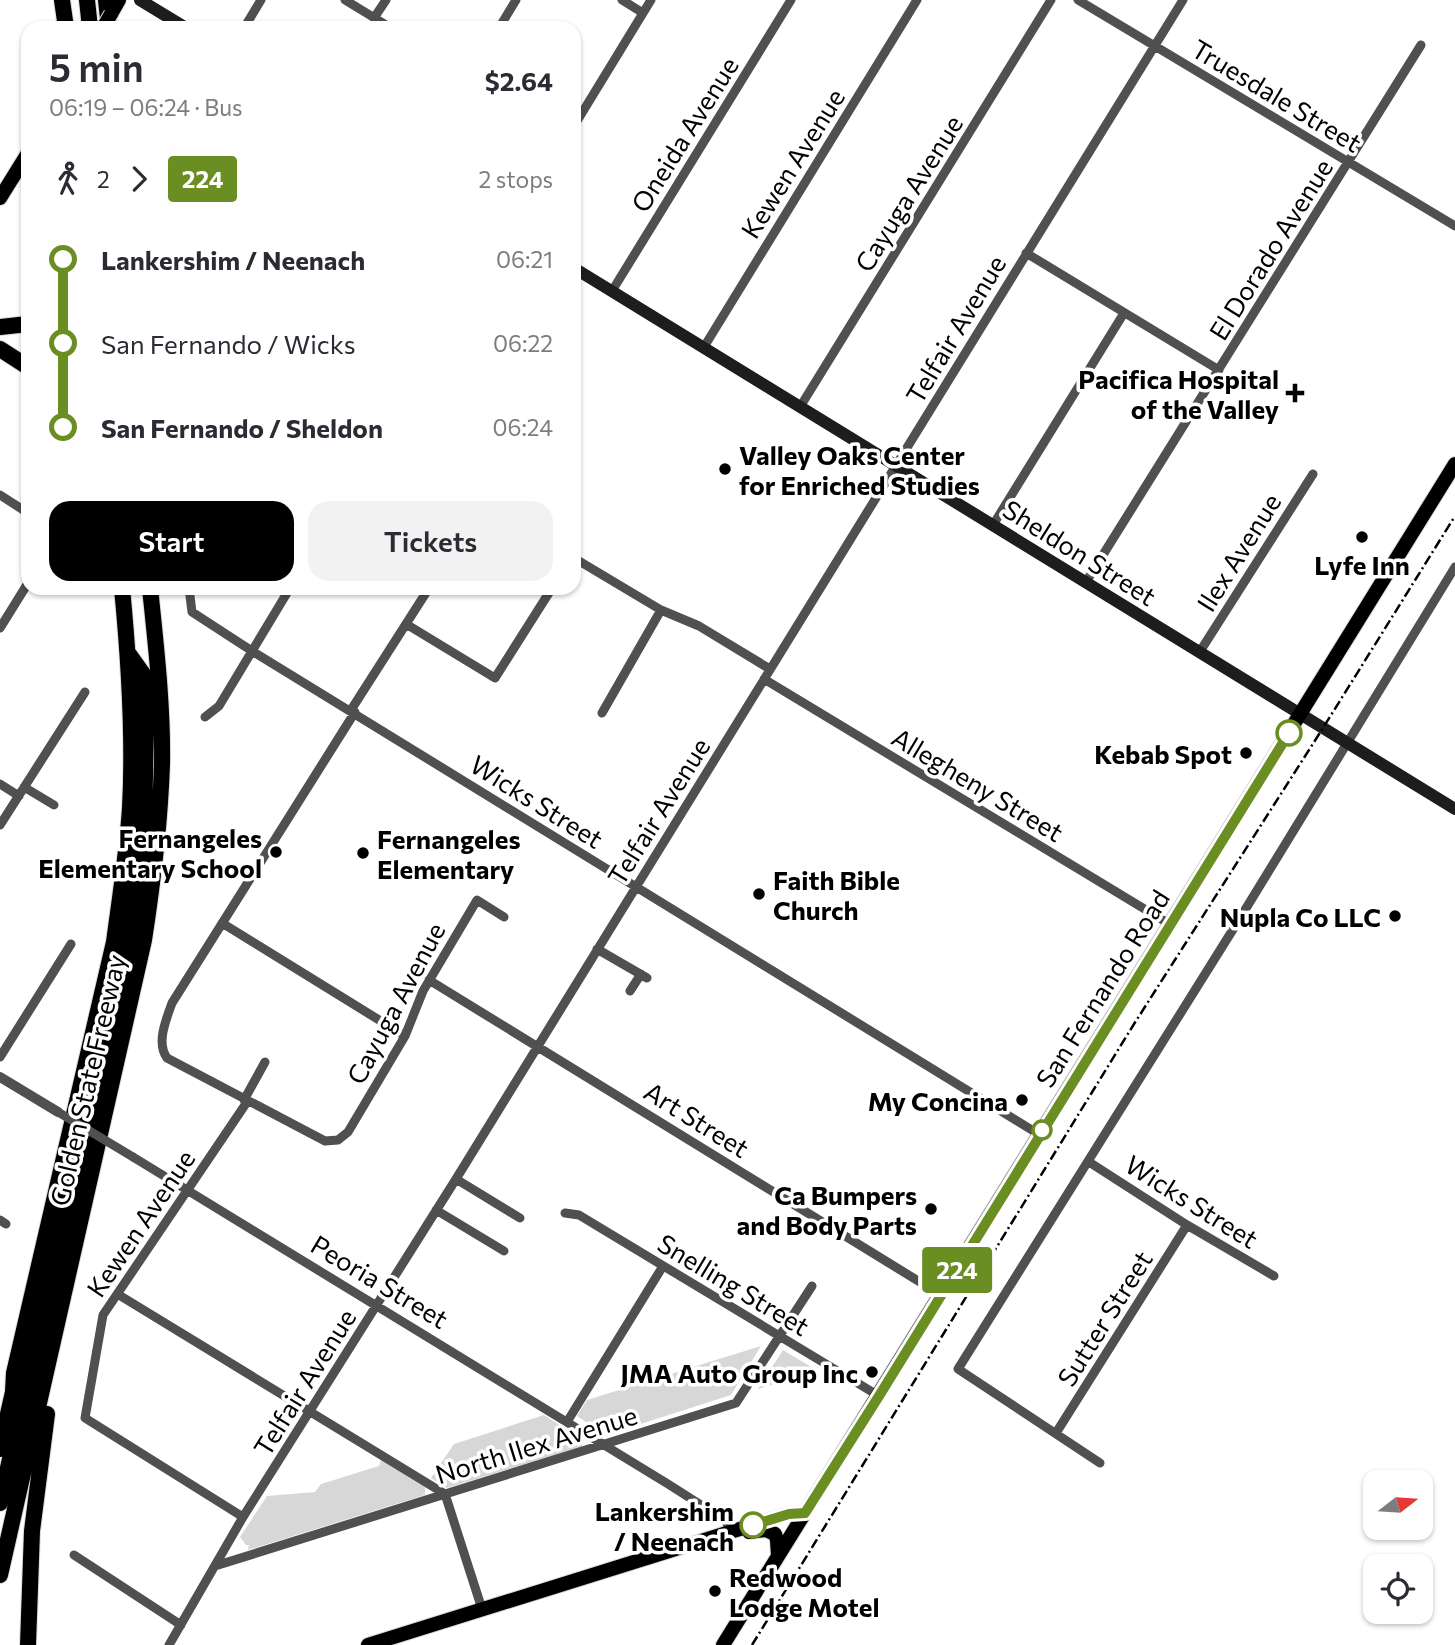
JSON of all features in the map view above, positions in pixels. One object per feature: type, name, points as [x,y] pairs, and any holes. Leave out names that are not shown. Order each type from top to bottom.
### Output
[{"type":"highway","points":[[62,0],[65,21]]},
{"type":"highway","points":[[87,0],[89,21]]},
{"type":"highway","points":[[0,327],[21,326]]},
{"type":"highway","points":[[0,349],[21,362]]},
{"type":"highway","points":[[115,595],[125,621]]},
{"type":"highway","name":"Golden State Freeway","points":[[0,1450],[15,1373],[114,942],[124,873],[130,808],[128,653],[123,595]]},
{"type":"highway","name":"Golden State Freeway","points":[[0,1575],[144,940],[154,880],[162,762],[151,595]]},
{"type":"highway","points":[[0,1527],[136,933],[147,857],[152,746],[147,648],[154,625]]},
{"type":"highway","points":[[0,1503],[132,925],[144,824],[146,728],[143,674],[128,653]]},
{"type":"highway","points":[[28,1645],[32,1531],[49,1402],[48,1366]]},
{"type":"highway","points":[[0,1412],[15,1373]]},
{"type":"main road","points":[[109,14],[119,0]]},
{"type":"main road","points":[[140,0],[174,21]]},
{"type":"main road","points":[[0,198],[21,164]]},
{"type":"main road","name":"Sheldon Street","points":[[581,272],[1455,809]]},
{"type":"main road","name":"San Fernando Road","points":[[723,1645],[1455,464]]},
{"type":"main road","points":[[368,1645],[789,1514],[805,1513]]},
{"type":"main road","points":[[730,1532],[771,1532],[777,1540],[778,1557]]},
{"type":"street","points":[[248,21],[261,0]]},
{"type":"street","points":[[345,0],[379,21]]},
{"type":"street","points":[[374,18],[386,0]]},
{"type":"street","points":[[503,21],[516,0]]},
{"type":"street","points":[[622,0],[643,13]]},
{"type":"street","points":[[581,115],[651,0]]},
{"type":"street","name":"Oneida Avenue","points":[[612,291],[791,0]]},
{"type":"street","name":"Kewen Avenue","points":[[704,347],[917,0]]},
{"type":"street","name":"Cayuga Avenue","points":[[800,407],[1051,0]]},
{"type":"street","name":"Truesdale Street","points":[[1078,0],[1455,226]]},
{"type":"street","name":"Telfair Avenue","points":[[169,1645],[243,1517],[456,1179],[1183,0]]},
{"type":"street","name":"El Dorado Avenue","points":[[1086,582],[1421,45]]},
{"type":"street","points":[[1026,253],[1219,370]]},
{"type":"street","points":[[993,525],[1124,313]]},
{"type":"street","name":"Ilex Avenue","points":[[1199,653],[1312,474]]},
{"type":"street","points":[[0,495],[21,508]]},
{"type":"street","points":[[581,562],[661,610],[699,626],[770,669]]},
{"type":"street","points":[[1100,1463],[958,1369],[1089,1162],[1455,567]]},
{"type":"street","points":[[0,628],[21,594]]},
{"type":"street","name":"Wicks Street","points":[[190,595],[192,612],[252,651],[1040,1135]]},
{"type":"street","points":[[205,717],[219,706],[286,595]]},
{"type":"street","points":[[246,1101],[167,1058],[162,1052],[162,1041],[172,1003],[425,595]]},
{"type":"street","points":[[406,624],[495,678],[548,595]]},
{"type":"street","points":[[602,713],[661,610]]},
{"type":"street","name":"Allegheny Street","points":[[764,679],[1171,925]]},
{"type":"street","points":[[0,825],[85,692]]},
{"type":"street","points":[[0,784],[19,796]]},
{"type":"street","points":[[24,787],[54,805]]},
{"type":"street","name":"Cayuga Avenue","points":[[246,1101],[325,1141],[338,1140],[348,1132],[405,1036],[429,980],[477,900],[504,916]]},
{"type":"street","points":[[222,923],[405,1036]]},
{"type":"street","points":[[0,1057],[71,944]]},
{"type":"street","points":[[597,949],[644,976],[630,991]]},
{"type":"street","name":"Art Street","points":[[429,980],[941,1295]]},
{"type":"street","name":"Kewen Avenue","points":[[243,1517],[85,1418],[103,1315],[119,1295],[246,1101],[265,1062]]},
{"type":"street","name":"Peoria Street","points":[[0,1077],[377,1305],[726,1521],[730,1532]]},
{"type":"street","name":"Wicks Street","points":[[1089,1162],[1187,1225],[1274,1276]]},
{"type":"street","points":[[456,1179],[518,1214]]},
{"type":"street","points":[[436,1210],[505,1251]]},
{"type":"street","name":"Snelling Street","points":[[565,1213],[579,1215],[879,1396]]},
{"type":"street","name":"Sutter Street","points":[[1056,1433],[1187,1225]]},
{"type":"street","points":[[567,1422],[663,1266]]},
{"type":"street","name":"North Ilex Avenue","points":[[215,1566],[736,1403],[812,1286]]},
{"type":"street","points":[[119,1295],[446,1494],[482,1609]]},
{"type":"street","points":[[74,1555],[181,1625]]},
{"type":"shaded area","points":[[761,1346],[731,1395],[606,1435],[577,1416],[587,1400]]},
{"type":"shaded area","points":[[783,1350],[818,1371],[758,1389]]},
{"type":"shaded area","points":[[544,1415],[583,1440],[582,1447],[447,1488],[431,1478],[454,1444]]},
{"type":"shaded area","points":[[381,1460],[425,1487],[425,1495],[248,1550],[249,1545],[240,1537],[267,1496],[315,1492],[321,1484],[379,1466]]},
{"type":"railway","points":[[752,1645],[1134,1024],[1455,516]]},
{"type":"bus line","name":"224","points":[[753,1525],[789,1514],[805,1513],[1289,733]]},
{"type":"place","name":"Pacifica Hospital of the Valley","points":[[1295,393]]},
{"type":"place","name":"Valley Oaks Center for Enriched Studies","points":[[725,469]]},
{"type":"place","name":"Lyfe Inn","points":[[1362,537]]},
{"type":"place","name":"Kebab Spot","points":[[1246,753]]},
{"type":"place","name":"Fernangeles Elementary School","points":[[276,852]]},
{"type":"place","name":"Fernangeles Elementary","points":[[363,853]]},
{"type":"place","name":"Faith Bible Church","points":[[759,894]]},
{"type":"place","name":"Nupla Co LLC","points":[[1395,916]]},
{"type":"place","name":"My Concina","points":[[1022,1100]]},
{"type":"place","name":"Ca Bumpers and Body Parts","points":[[931,1209]]},
{"type":"place","name":"JMA Auto Group Inc","points":[[872,1372]]},
{"type":"place","name":"Lankershim / Neenach","points":[[753,1525]]},
{"type":"place","name":"Redwood Lodge Motel","points":[[715,1591]]}]
